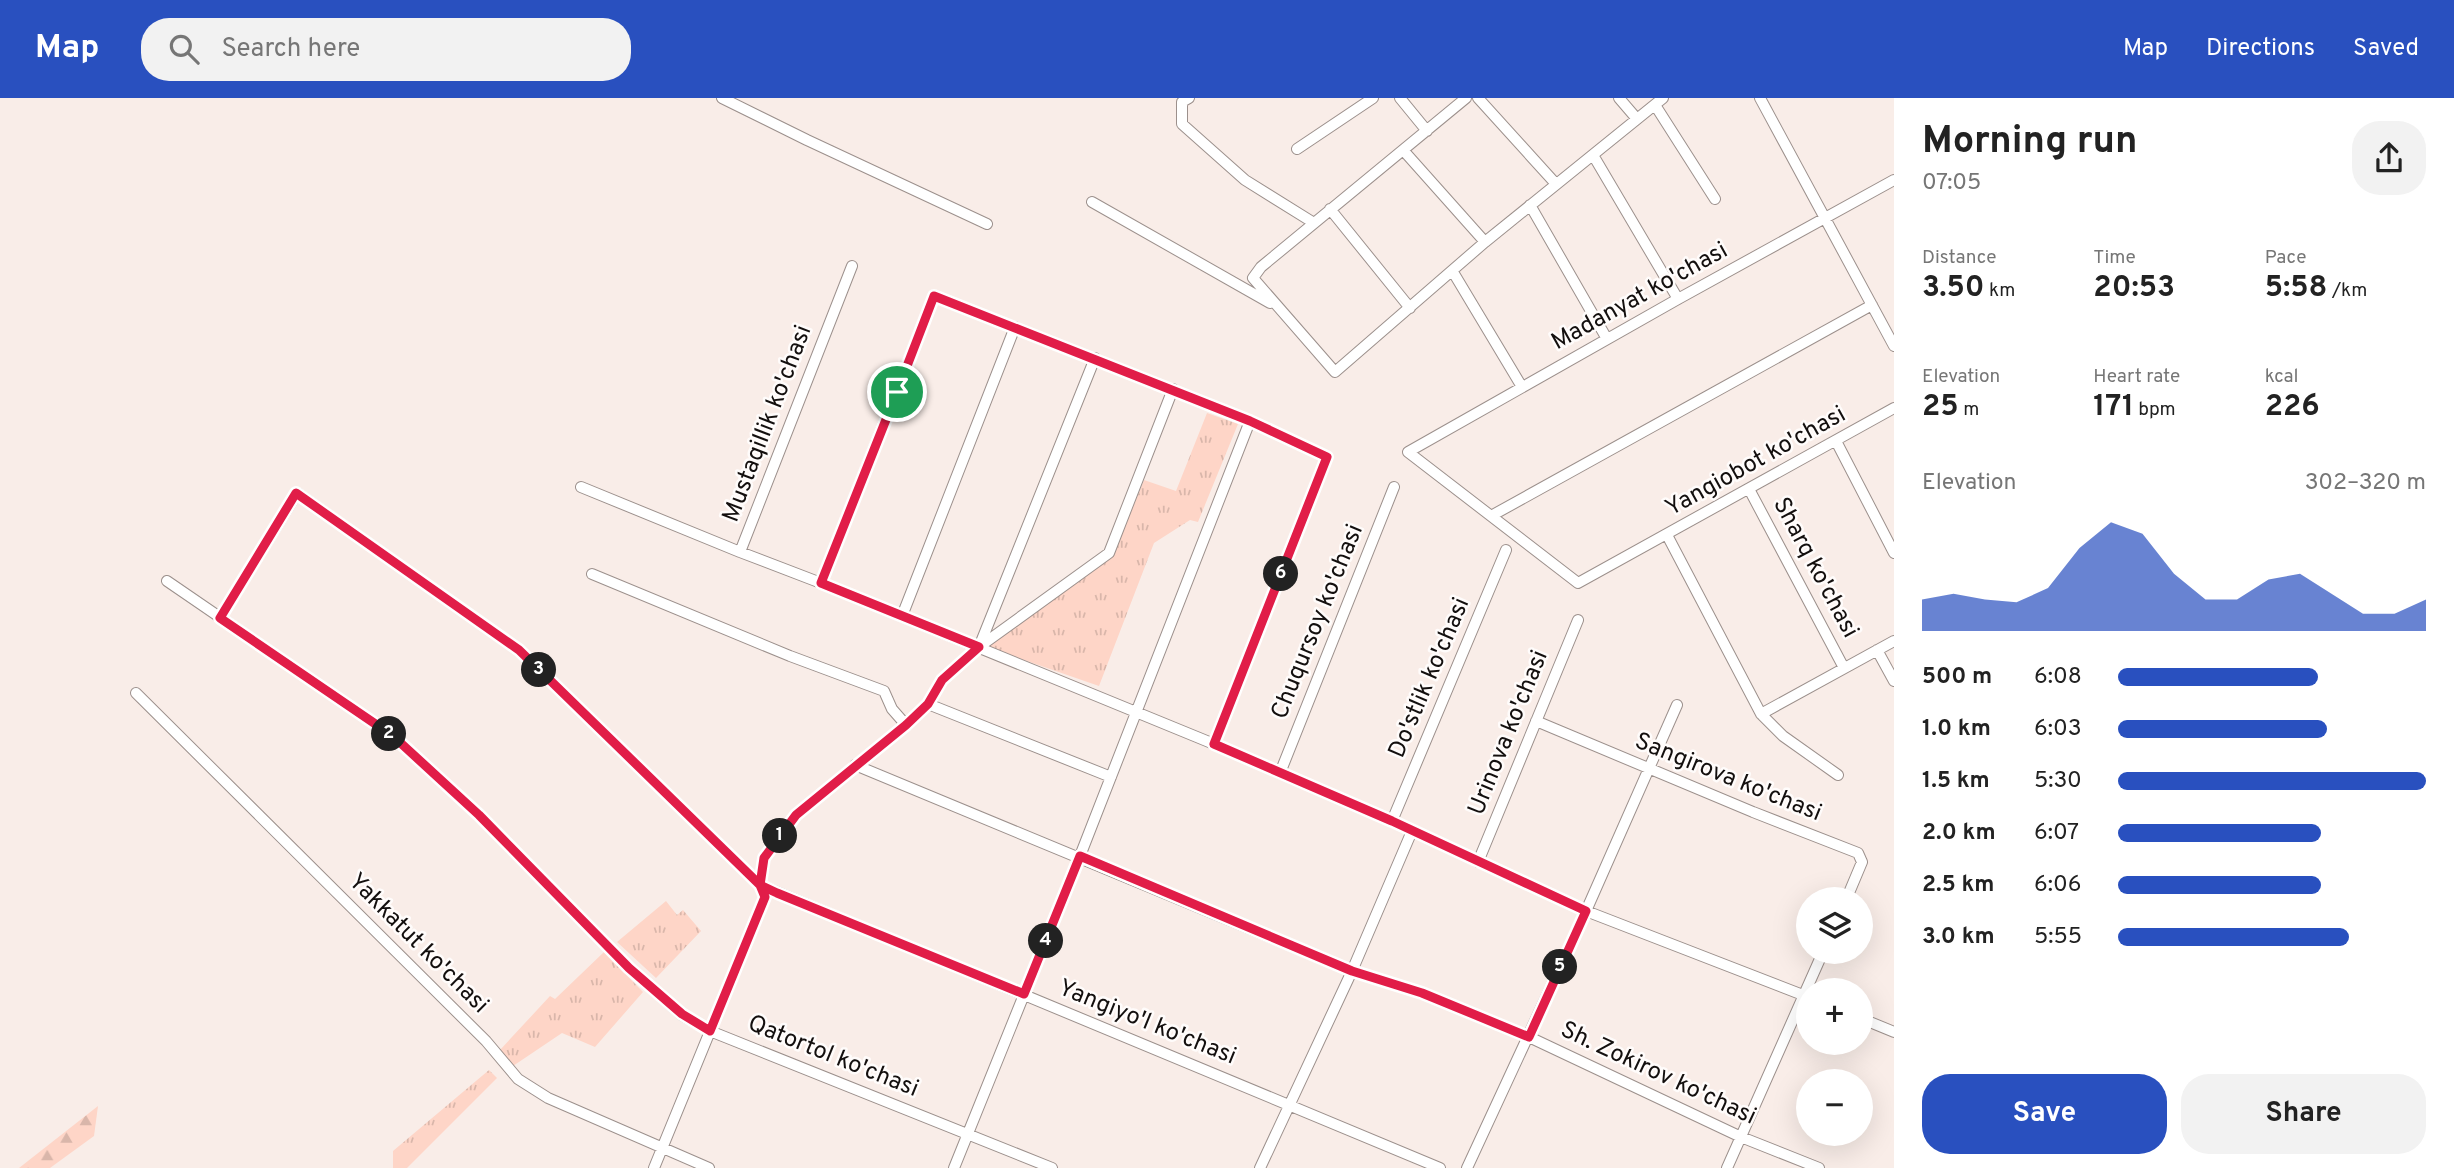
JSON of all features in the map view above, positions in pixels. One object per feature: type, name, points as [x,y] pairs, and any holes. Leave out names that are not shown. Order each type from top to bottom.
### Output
[{"type":"street","points":[[722,98],[987,225]]},
{"type":"street","points":[[1189,98],[1182,102],[1182,124],[1245,180],[1314,223]]},
{"type":"street","points":[[1297,149],[1373,98]]},
{"type":"street","points":[[1400,98],[1427,131]]},
{"type":"street","points":[[1465,98],[1261,267],[1253,278],[1335,372],[1485,242],[1659,101],[1715,200]]},
{"type":"street","points":[[1478,98],[1556,184]]},
{"type":"street","points":[[1619,98],[1637,119]]},
{"type":"street","points":[[1760,98],[1894,346]]},
{"type":"street","points":[[1403,150],[1485,242]]},
{"type":"street","points":[[1593,155],[1678,299]]},
{"type":"street","name":"Madanyat ko'chasi","points":[[1491,516],[1408,452],[1894,180]]},
{"type":"street","points":[[1092,202],[1279,308]]},
{"type":"street","points":[[1530,205],[1607,339]]},
{"type":"street","points":[[1330,209],[1410,308]]},
{"type":"street","name":"Mustaqillik ko'chasi","points":[[852,266],[740,552],[1214,744],[1392,821],[1586,911],[1796,993]]},
{"type":"street","points":[[1453,272],[1521,387]]},
{"type":"street","points":[[821,583],[934,296],[1250,421],[1327,457],[1214,744]]},
{"type":"street","points":[[1667,535],[1578,583],[1491,516],[1872,305]]},
{"type":"street","points":[[902,616],[1015,327]]},
{"type":"street","points":[[979,647],[1095,358]]},
{"type":"street","points":[[654,1168],[765,897],[760,885],[764,858],[796,815],[906,725],[928,704],[942,680],[979,647],[1109,553],[1173,390]]},
{"type":"street","name":"Yangiobot ko'chasi","points":[[1838,775],[1783,736],[1761,714],[1667,535],[1894,408]]},
{"type":"street","points":[[954,1168],[1080,856],[1250,421]]},
{"type":"street","points":[[1836,441],[1894,553]]},
{"type":"street","points":[[580,487],[740,552]]},
{"type":"street","name":"Chuqursoy ko'chasi","points":[[1280,773],[1394,487]]},
{"type":"street","name":"Sharq ko'chasi","points":[[1749,489],[1844,668]]},
{"type":"street","name":"Yangiyo'l ko'chasi","points":[[220,618],[296,493],[519,650],[760,885],[1440,1168]]},
{"type":"street","name":"Do'stlik ko'chasi","points":[[1392,821],[1506,550]]},
{"type":"street","points":[[592,574],[790,656],[884,691],[892,709],[906,725]]},
{"type":"street","name":"Qatortol ko'chasi","points":[[167,581],[393,736],[479,815],[629,968],[682,1014],[710,1031],[1052,1168]]},
{"type":"street","name":"Urinova ko'chasi","points":[[1478,862],[1578,620]]},
{"type":"street","points":[[1761,714],[1894,641]]},
{"type":"street","points":[[1877,650],[1894,681]]},
{"type":"street","name":"Yakkatut ko'chasi","points":[[136,692],[486,1041],[518,1079],[548,1098],[709,1168]]},
{"type":"street","points":[[928,704],[1111,777]]},
{"type":"street","points":[[1467,1168],[1529,1037],[1677,705]]},
{"type":"street","name":"Sangirova ko'chasi","points":[[1536,721],[1753,813],[1858,853],[1862,862],[1851,887]]},
{"type":"street","name":"Sh. Zokirov ko'chasi","points":[[855,765],[1352,971],[1422,993],[1529,1037],[1741,1137],[1819,1168]]},
{"type":"street","points":[[1260,1168],[1352,971],[1412,831]]},
{"type":"street","points":[[1727,1168],[1796,1017]]},
{"type":"street","points":[[1873,1023],[1894,1032]]},
{"type":"green space","points":[[1207,413],[1238,424],[1198,522],[1190,520],[1154,543],[1099,686],[986,647],[1113,555],[1144,480],[1176,491]]},
{"type":"green space","points":[[666,901],[677,915],[683,910],[701,931],[656,978],[617,942]]},
{"type":"green space","points":[[604,952],[643,992],[595,1047],[562,1033],[513,1066],[500,1050],[550,996],[555,999]]},
{"type":"green space","points":[[489,1070],[497,1078],[407,1168],[393,1168],[393,1151]]},
{"type":"green space","points":[[98,1106],[94,1136],[50,1168],[19,1168]]},
{"type":"route","points":[[897,392],[821,583],[979,647],[942,680],[928,704],[906,725],[796,815],[764,858],[760,885],[765,897],[710,1031],[682,1014],[629,968],[479,815],[393,736],[220,618],[296,493],[519,650],[760,885],[777,893],[1024,994],[1080,856],[1352,971],[1422,993],[1529,1037],[1586,911],[1392,821],[1214,744],[1327,457],[1250,421],[934,296],[897,392]]}]
